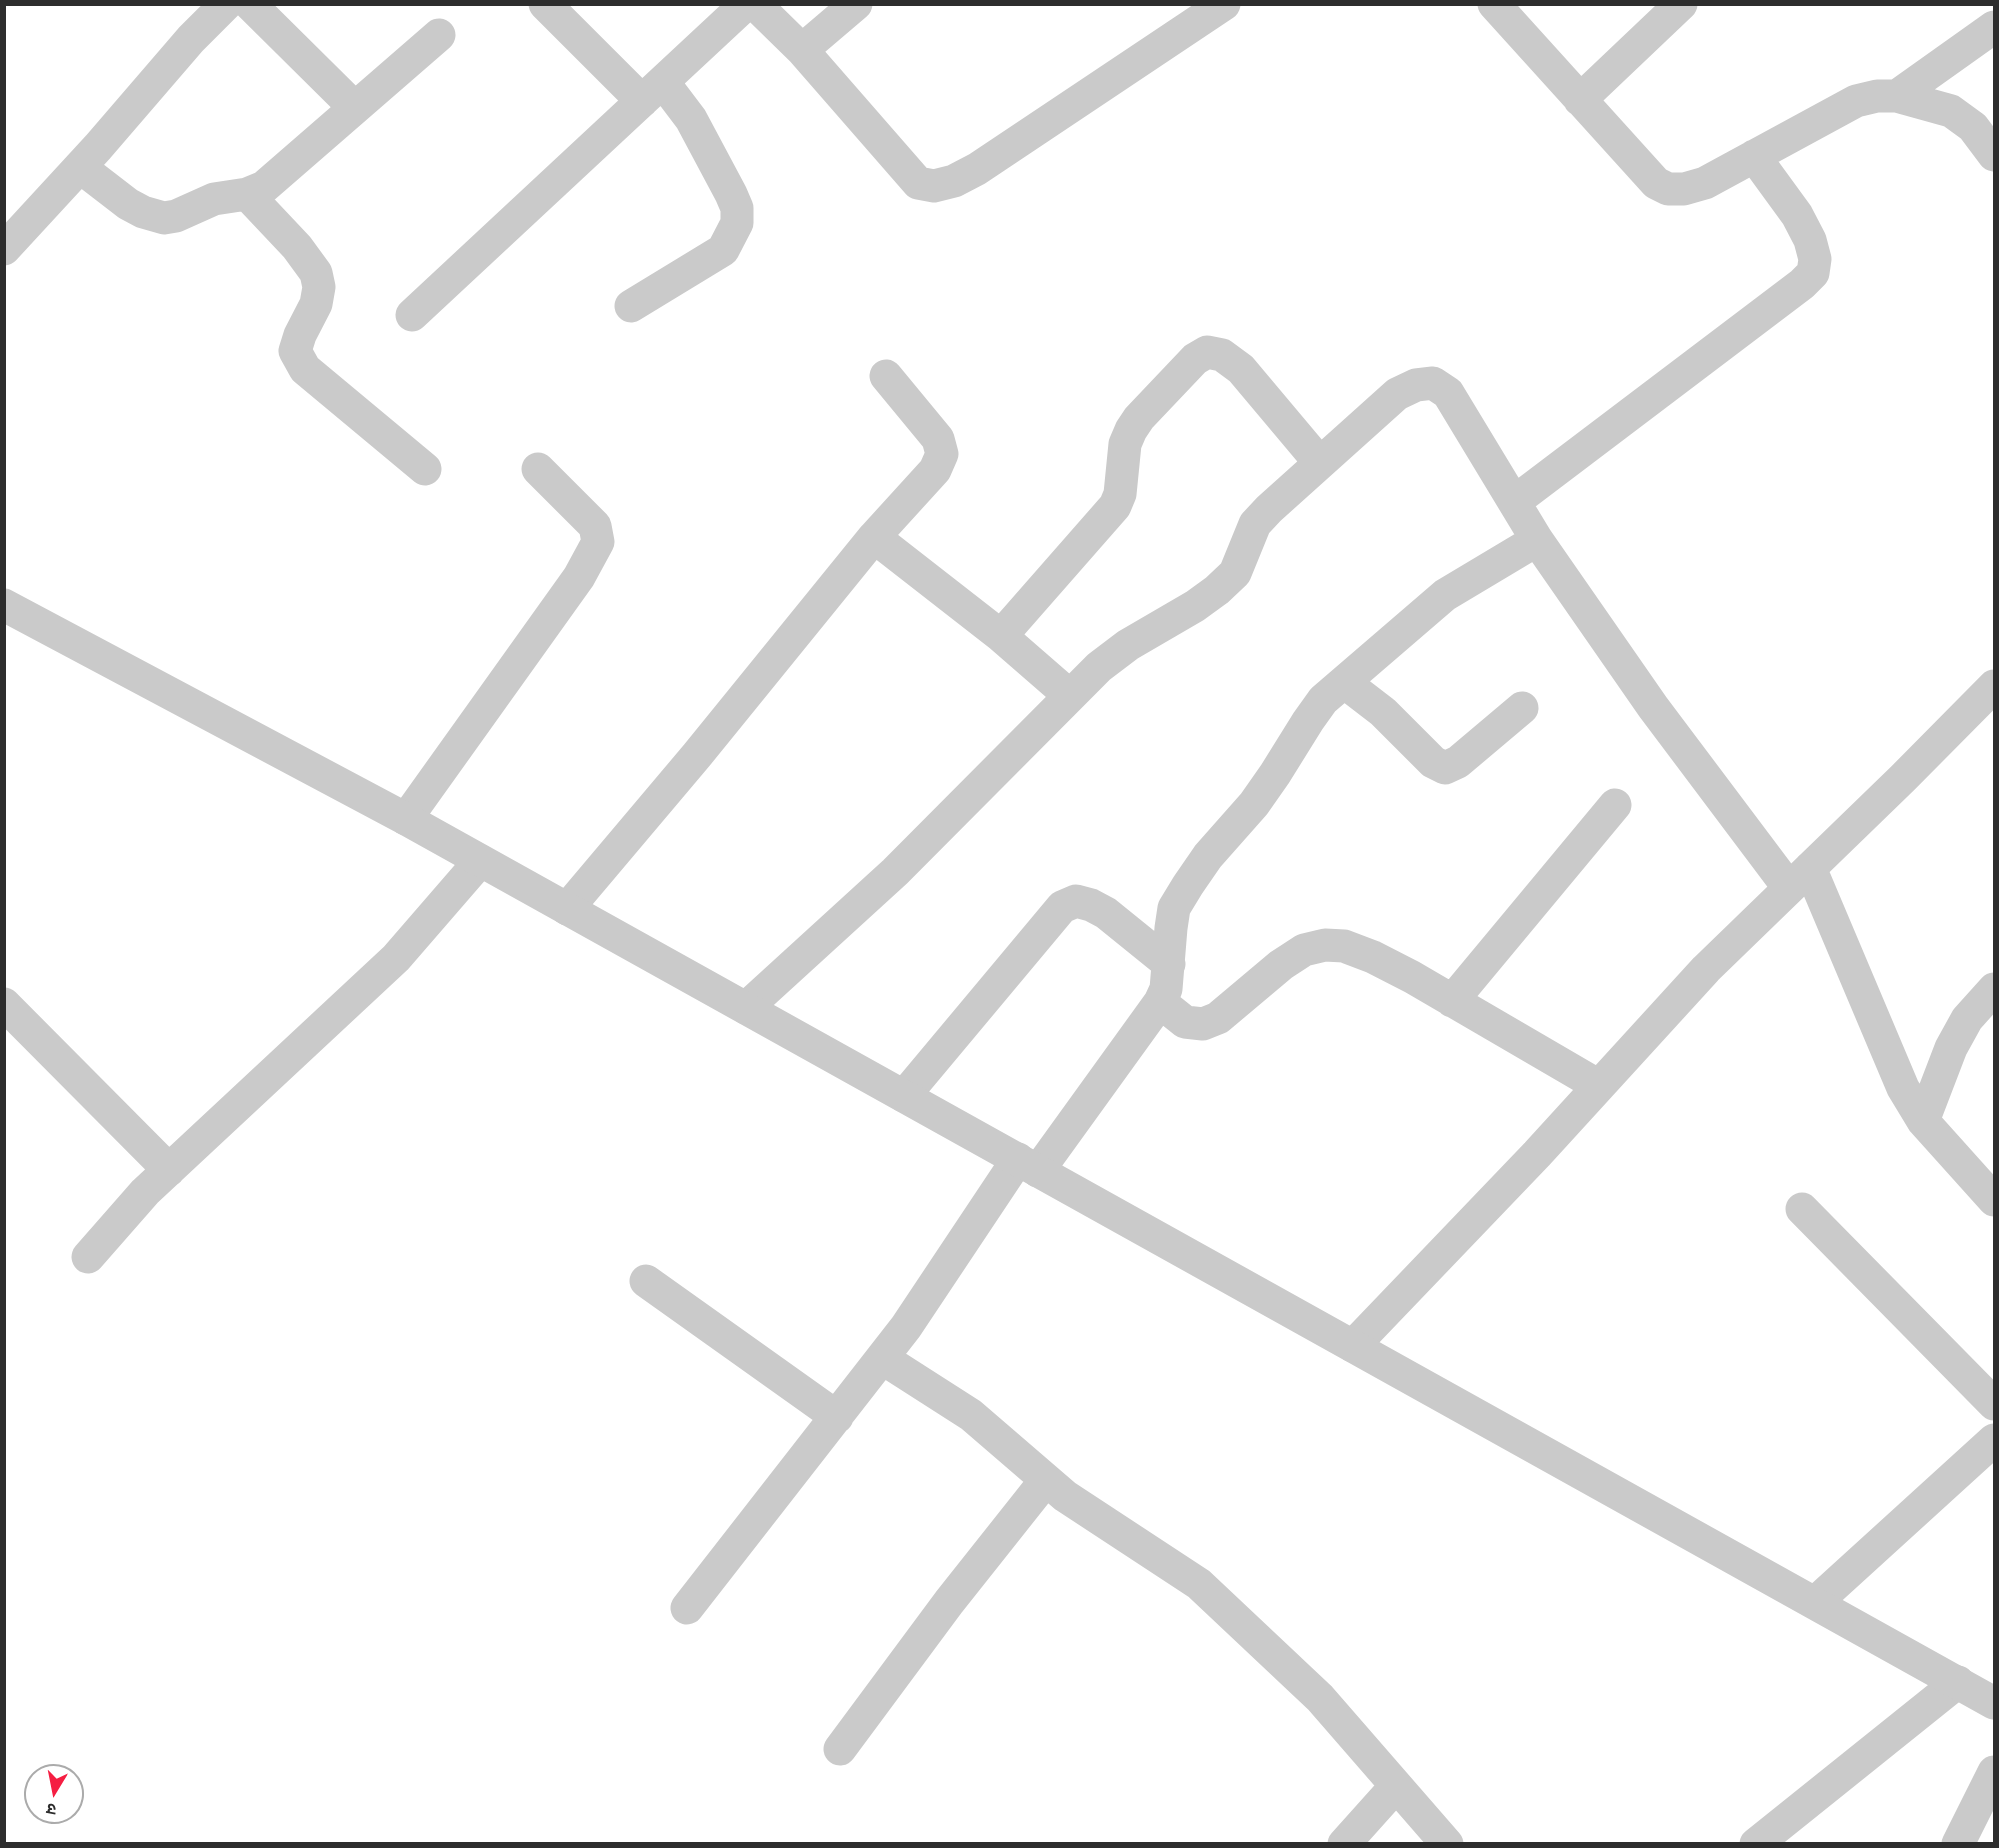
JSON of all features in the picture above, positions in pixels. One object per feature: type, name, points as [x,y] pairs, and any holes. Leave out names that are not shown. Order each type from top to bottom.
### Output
[{"type":"street","points":[[4,249],[80,167],[190,39],[226,4]]},
{"type":"street","points":[[250,4],[355,108]]},
{"type":"street","points":[[545,4],[652,92],[691,119],[731,194],[736,208],[737,224],[723,250],[631,306]]},
{"type":"street","points":[[412,315],[746,4]]},
{"type":"street","points":[[755,4],[802,50],[918,183],[934,186],[954,181],[977,169],[1224,4]]},
{"type":"street","points":[[802,50],[856,4]]},
{"type":"street","points":[[1494,4],[1656,183],[1668,189],[1684,189],[1705,183],[1856,101],[1877,96],[1897,96],[1951,111],[1973,127],[1995,155]]},
{"type":"street","points":[[1580,100],[1681,4]]},
{"type":"street","points":[[1897,96],[1995,27]]},
{"type":"street","points":[[80,167],[128,204],[143,212],[164,218],[176,216],[214,199],[247,194],[264,187],[439,35]]},
{"type":"street","points":[[1514,502],[1802,284],[1813,273],[1815,259],[1810,240],[1797,215],[1754,156]]},
{"type":"street","points":[[247,194],[297,247],[316,273],[320,287],[316,304],[300,335],[295,351],[305,369],[425,469]]},
{"type":"street","points":[[1001,636],[1115,506],[1120,494],[1125,444],[1139,418],[1195,359],[1207,352],[1222,355],[1241,369],[1320,463]]},
{"type":"street","points":[[567,909],[697,755],[874,537],[935,470],[942,454],[938,439],[886,376]]},
{"type":"street","points":[[746,1008],[895,872],[1099,667],[1128,645],[1195,606],[1235,573],[1255,524],[1320,463],[1397,394],[1416,385],[1433,383],[1448,393],[1537,540],[1653,707],[1799,878],[1903,1088],[1923,1121],[1995,1200]]},
{"type":"street","points":[[406,819],[579,577],[598,542],[595,526],[538,469]]},
{"type":"street","points":[[874,537],[1001,636],[1070,696]]},
{"type":"street","points":[[687,1608],[882,1359],[1028,1165],[1160,1002],[1166,989],[1174,908],[1208,856],[1254,804],[1323,700],[1445,595],[1537,540]]},
{"type":"street","points":[[4,605],[406,819],[1995,1703]]},
{"type":"street","points":[[1344,682],[1383,712],[1433,762],[1445,768],[1458,762],[1522,708]]},
{"type":"street","points":[[1353,1346],[1538,1154],[1706,969],[1995,686]]},
{"type":"street","points":[[1452,1000],[1615,805]]},
{"type":"street","points":[[88,1257],[145,1192],[396,958],[480,861]]},
{"type":"street","points":[[904,1096],[1062,906],[1076,901],[1091,904],[1106,913],[1169,964]]},
{"type":"street","points":[[1160,1002],[1185,1022],[1203,1024],[1218,1018],[1281,965],[1304,951],[1325,945],[1344,946],[1412,977],[1599,1086]]},
{"type":"street","points":[[1923,1121],[1951,1048],[1967,1019],[1995,989]]},
{"type":"street","points":[[4,1004],[169,1170]]},
{"type":"street","points":[[1802,1209],[1995,1404]]},
{"type":"street","points":[[646,1281],[837,1417]]},
{"type":"street","points":[[882,1359],[971,1415],[1065,1496],[1199,1584],[1320,1698],[1447,1844]]},
{"type":"street","points":[[1815,1602],[1995,1440]]},
{"type":"street","points":[[840,1749],[949,1602],[1045,1480]]},
{"type":"street","points":[[1756,1844],[1958,1682]]},
{"type":"street","points":[[1958,1844],[1995,1772]]},
{"type":"street","points":[[1344,1844],[1396,1786]]}]
